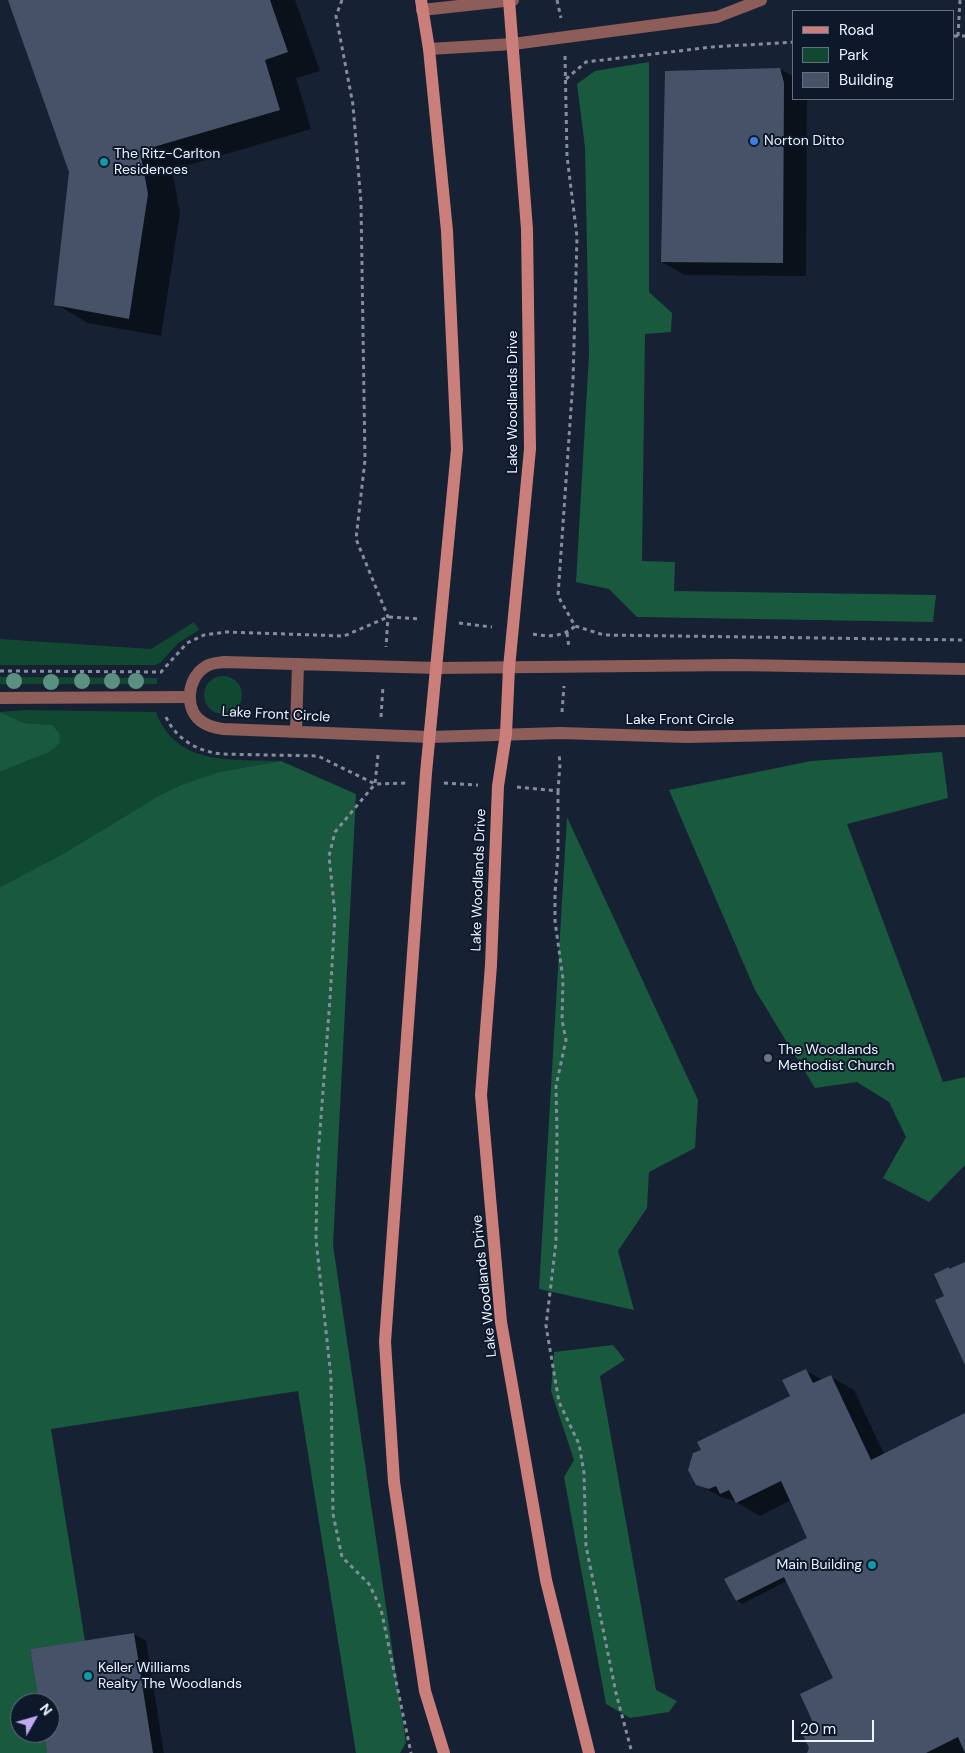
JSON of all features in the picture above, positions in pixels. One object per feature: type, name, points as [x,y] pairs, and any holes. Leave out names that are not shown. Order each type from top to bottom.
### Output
[{"type":"main road","name":"Lake Woodlands Drive","points":[[510,0],[527,228],[530,449],[509,668],[506,734],[498,786],[490,965],[481,1095],[501,1322],[546,1580],[589,1753]]},
{"type":"main road","points":[[422,5],[429,49],[447,231],[456,449],[430,737],[384,1342],[394,1482],[425,1691],[444,1753]]},
{"type":"street","points":[[422,5],[510,0]]},
{"type":"street","points":[[429,49],[513,44],[717,17],[761,0]]},
{"type":"street","points":[[0,698],[189,697],[192,682],[205,667],[214,663],[224,662],[436,668],[736,665],[965,669]]},
{"type":"street","points":[[296,732],[298,664]]},
{"type":"street","name":"Lake Front Circle","points":[[189,697],[191,706],[203,723],[223,729],[430,737],[560,733],[687,737],[965,731]]},
{"type":"path","points":[[342,0],[336,16],[353,105],[361,213],[365,460],[356,539],[388,617],[375,784],[335,832],[329,856],[335,914],[317,1170],[316,1240],[331,1377],[333,1514],[342,1557],[369,1584],[381,1609],[412,1753]]},
{"type":"path","points":[[557,0],[565,37],[567,156],[577,238],[573,380],[558,596],[574,626],[604,635],[965,640]]},
{"type":"path","points":[[960,0],[956,36],[965,36]]},
{"type":"path","points":[[566,79],[586,62],[712,47],[792,42]]},
{"type":"path","points":[[558,791],[555,921],[563,979],[562,1020],[566,1040],[556,1086],[556,1242],[546,1326],[559,1402],[579,1444],[584,1473],[586,1546],[616,1693],[632,1753]]},
{"type":"green space","points":[[649,62],[649,292],[672,313],[671,332],[645,334],[642,561],[675,562],[674,591],[936,595],[933,622],[637,617],[609,589],[576,582],[589,354],[585,147],[577,84],[595,71]]},
{"type":"green space","points":[[194,622],[199,630],[178,643],[156,665],[0,665],[0,639],[151,649]]},
{"type":"green space","points":[[223,676],[230,677],[236,682],[241,688],[241,702],[236,708],[230,713],[223,714],[216,713],[210,708],[205,702],[204,695],[205,688],[210,682],[216,677]]},
{"type":"green space","points":[[0,677],[157,678],[157,684],[0,684]]},
{"type":"green space","points":[[24,710],[156,712],[165,730],[177,743],[192,751],[226,759],[281,761],[219,772],[183,784],[160,795],[61,855],[0,887],[0,772],[47,753],[48,725],[24,723],[0,712]]},
{"type":"green space","points":[[0,712],[24,723],[52,725],[59,733],[60,742],[47,753],[0,772]]},
{"type":"green space","points":[[942,752],[948,798],[847,824],[943,1082],[965,1077],[965,1165],[929,1202],[883,1178],[906,1137],[889,1102],[857,1082],[815,1088],[755,990],[669,790],[811,761]]},
{"type":"green space","points":[[281,761],[356,794],[333,1245],[406,1743],[400,1753],[356,1753],[298,1391],[51,1429],[85,1641],[30,1649],[37,1693],[10,1693],[10,1743],[46,1743],[47,1753],[0,1753],[0,887],[61,855],[160,795],[183,784],[219,772]]},
{"type":"green space","points":[[567,817],[698,1100],[695,1148],[649,1172],[647,1208],[618,1251],[634,1310],[539,1289]]},
{"type":"green space","points":[[613,1345],[625,1360],[600,1376],[656,1690],[677,1701],[669,1712],[630,1718],[606,1704],[564,1477],[574,1460],[551,1391],[554,1352]]},
{"type":"building","name":"The Ritz-Carlton Residences","points":[[8,0],[270,0],[288,52],[265,60],[280,110],[140,151],[148,194],[129,319],[54,305],[69,172]]},
{"type":"building","points":[[780,68],[784,83],[783,263],[661,262],[665,71]]},
{"type":"building","points":[[965,1262],[965,1365],[935,1300],[944,1296],[934,1274]]},
{"type":"building","name":"Main Building","points":[[806,1369],[813,1383],[831,1375],[871,1460],[965,1413],[965,1753],[958,1737],[926,1753],[807,1753],[809,1748],[803,1735],[816,1729],[800,1694],[833,1678],[784,1577],[736,1601],[724,1579],[807,1538],[781,1481],[736,1503],[729,1490],[720,1494],[716,1486],[709,1489],[696,1485],[688,1470],[693,1453],[701,1450],[697,1442],[790,1396],[782,1380]]},
{"type":"building","name":"Keller Williams Realty The Woodlands","points":[[134,1633],[153,1753],[47,1753],[46,1743],[60,1743],[60,1693],[37,1693],[30,1649]]},
{"type":"place","name":"Norton Ditto","points":[[754,141]]},
{"type":"place","name":"The Ritz-Carlton Residences","points":[[104,162]]},
{"type":"place","name":"The Woodlands Methodist Church","points":[[768,1058]]},
{"type":"place","name":"Main Building","points":[[872,1565]]},
{"type":"place","name":"Keller Williams Realty The Woodlands","points":[[88,1676]]}]
